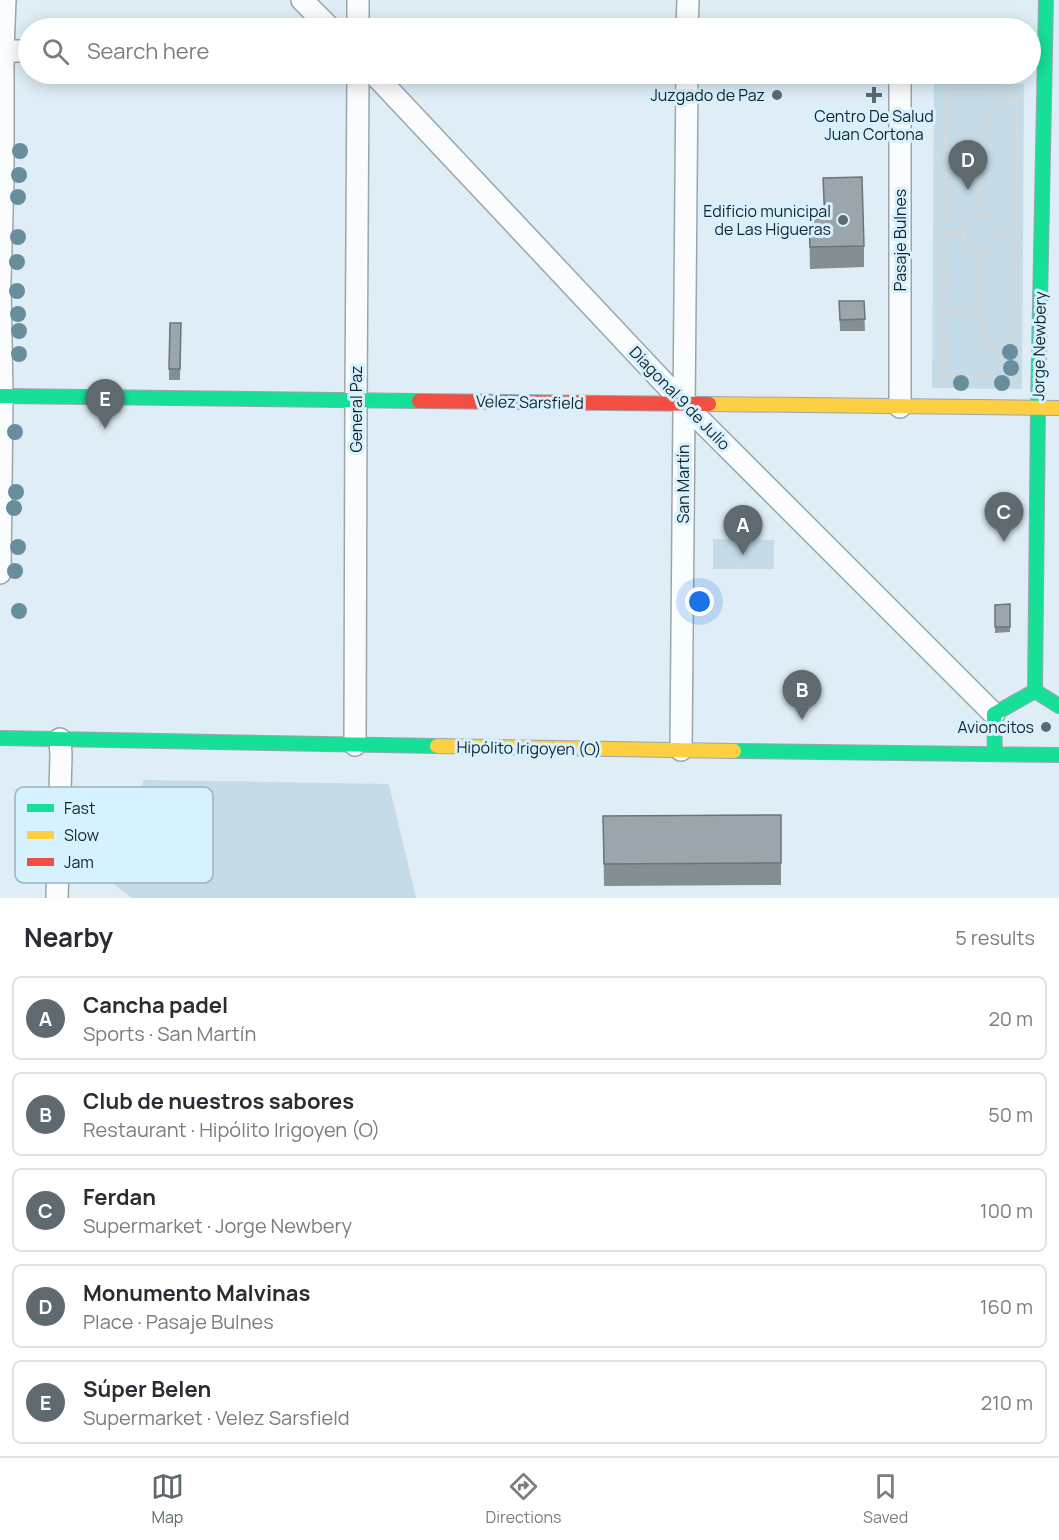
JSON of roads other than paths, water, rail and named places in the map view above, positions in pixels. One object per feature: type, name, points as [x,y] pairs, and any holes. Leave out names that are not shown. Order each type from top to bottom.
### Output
[{"type":"main road","name":"Jorge Newbery","points":[[1035,691],[1046,0]]},
{"type":"main road","name":"Velez Sarsfield","points":[[2,396],[1059,408]]},
{"type":"main road","points":[[995,754],[994,714],[1035,691],[1059,706]]},
{"type":"main road","name":"Hipólito Irigoyen (O)","points":[[0,738],[1059,755]]},
{"type":"street","points":[[0,573],[2,396],[0,281],[5,0]]},
{"type":"street","points":[[302,0],[320,18]]},
{"type":"street","points":[[358,0],[358,18]]},
{"type":"street","points":[[687,18],[688,0]]},
{"type":"street","points":[[3,51],[18,51]]},
{"type":"street","name":"General Paz","points":[[355,745],[358,84]]},
{"type":"street","name":"Diagonal 9 de Julio","points":[[383,84],[684,404],[994,714]]},
{"type":"street","name":"San Martín","points":[[681,750],[687,84]]},
{"type":"street","name":"Pasaje Bulnes","points":[[900,84],[900,407]]},
{"type":"street","points":[[60,740],[60,787]]},
{"type":"street","points":[[57,883],[57,898]]},
{"type":"place","name":"Juzgado de Paz","points":[[777,95]]},
{"type":"place","name":"Centro De Salud Juan Cortona","points":[[874,95]]},
{"type":"place","name":"Monumento Malvinas","points":[[968,190]]},
{"type":"place","name":"Edificio municipal de Las Higueras","points":[[843,220]]},
{"type":"place","name":"Súper Belen","points":[[105,429]]},
{"type":"place","name":"Ferdan","points":[[1004,542]]},
{"type":"place","name":"Cancha padel","points":[[743,555]]},
{"type":"place","name":"Club de nuestros sabores","points":[[802,720]]},
{"type":"place","name":"Avioncitos","points":[[1046,727]]}]
